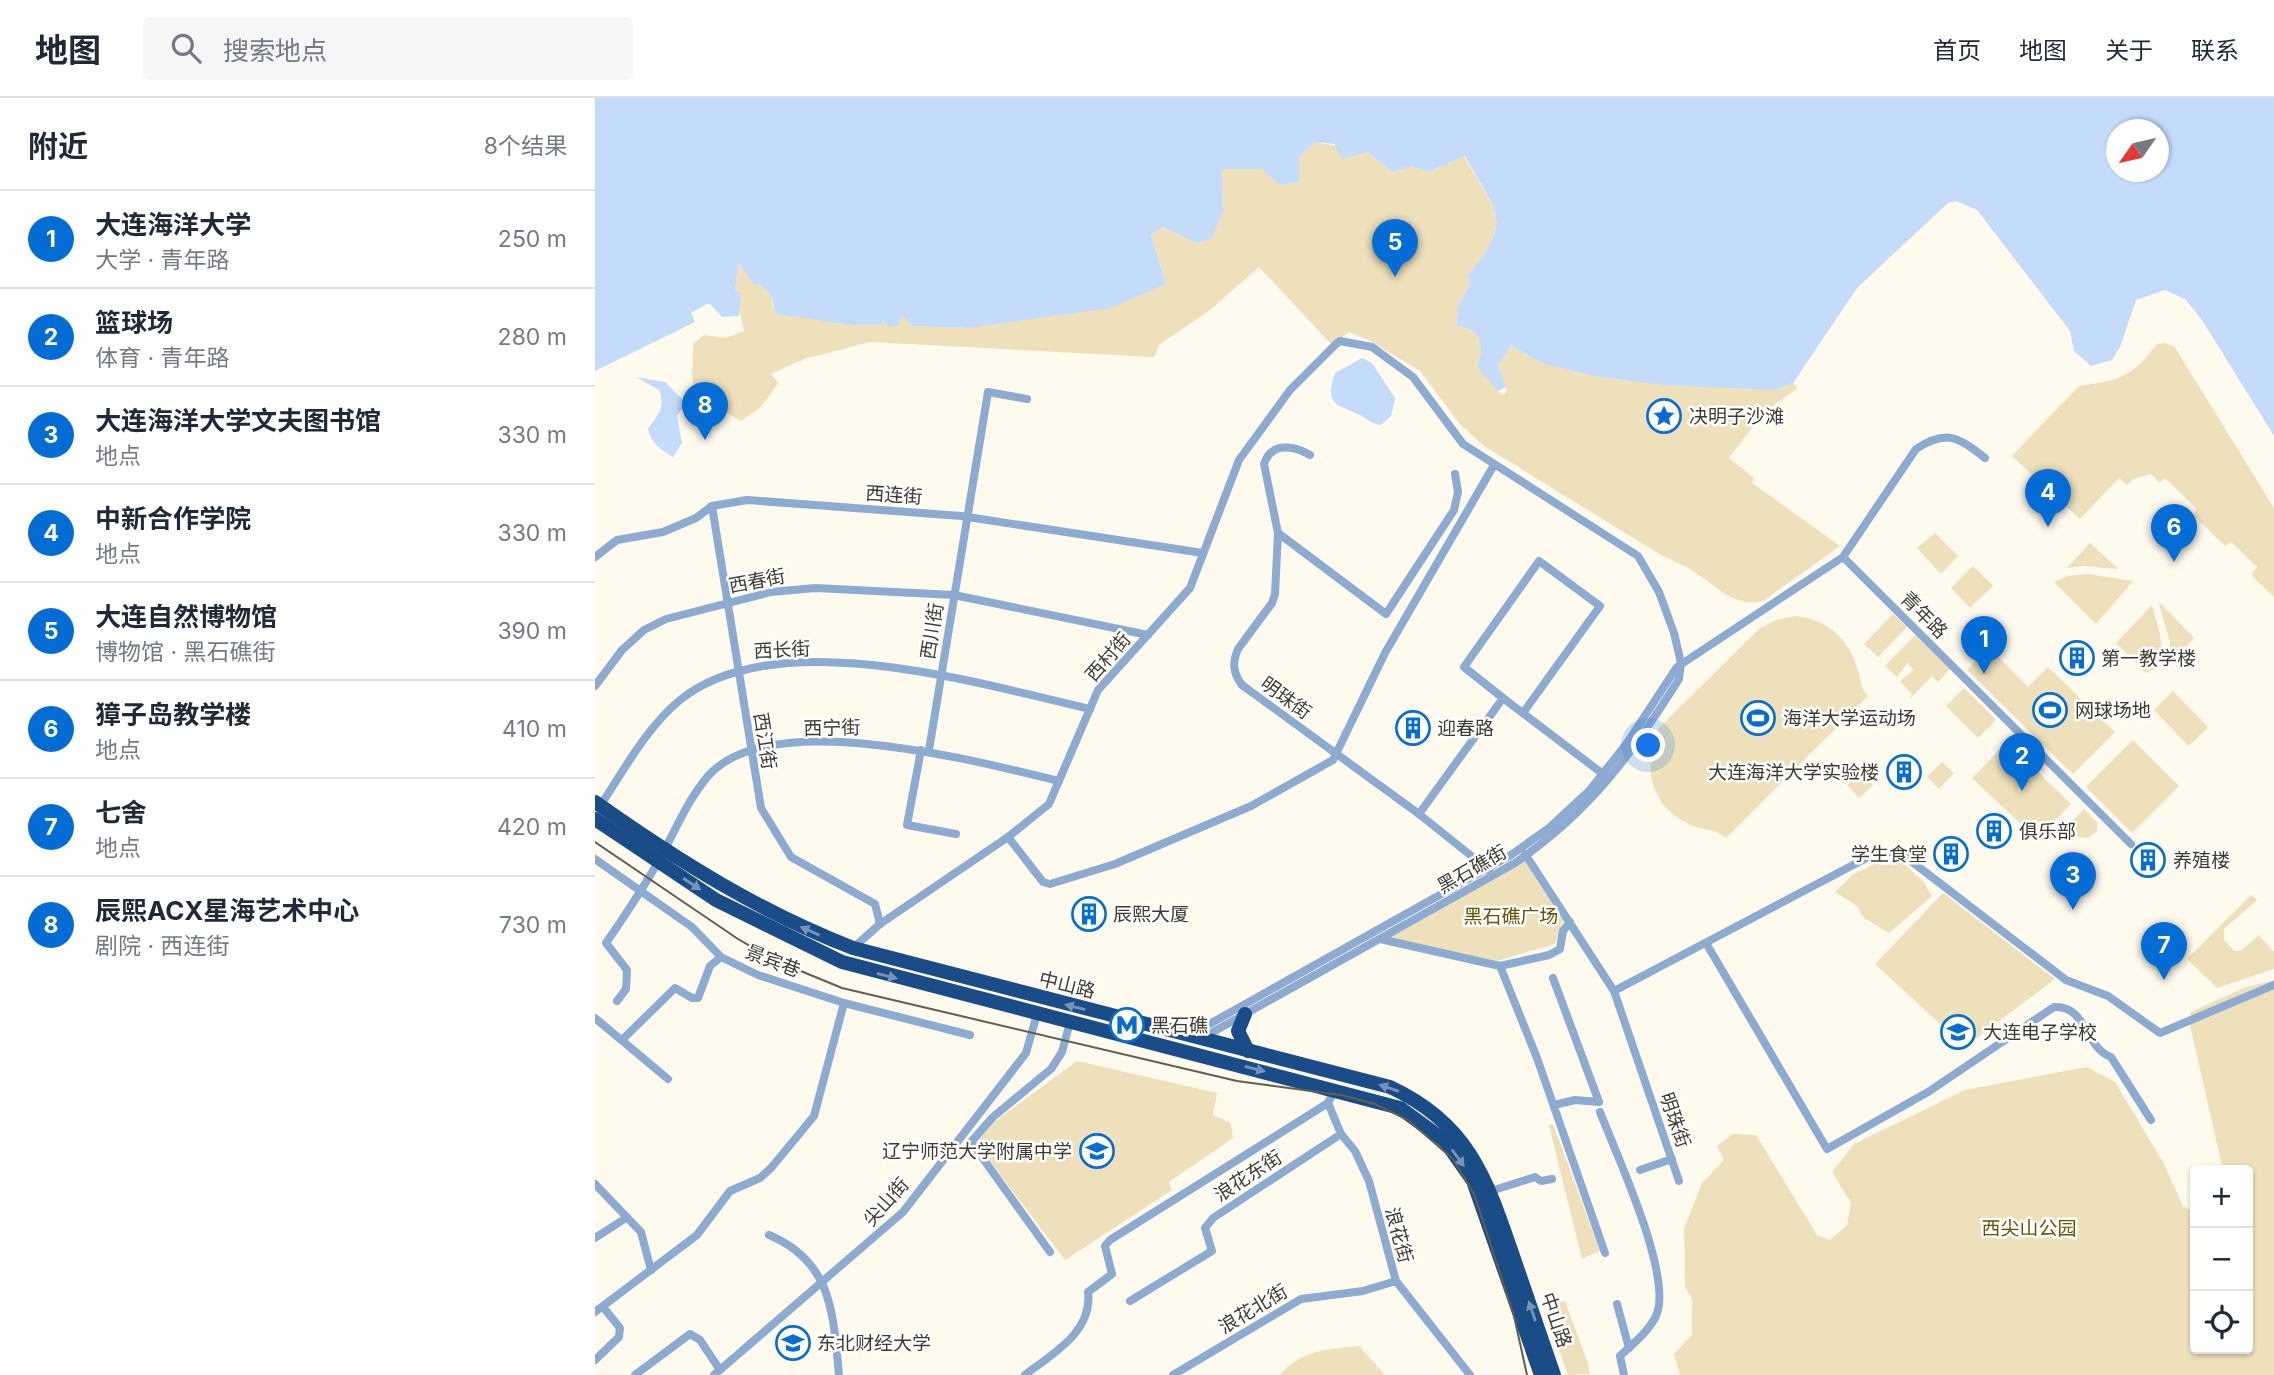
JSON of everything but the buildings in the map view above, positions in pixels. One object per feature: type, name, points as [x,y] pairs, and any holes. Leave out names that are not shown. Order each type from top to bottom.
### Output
[{"type":"highway","name":"中山路","points":[[597,809],[757,922],[842,962],[1231,1063],[1331,1096],[1400,1108],[1432,1129],[1456,1154],[1479,1195],[1541,1375]]},
{"type":"highway","name":"中山路","points":[[661,856],[765,909],[853,948],[1205,1037],[1248,1051],[1390,1087],[1407,1095],[1455,1132],[1476,1160],[1490,1191],[1554,1375]]},
{"type":"highway","points":[[1245,1014],[1238,1031],[1248,1051]]},
{"type":"highway","points":[[1118,1034],[1138,1031],[1179,1041],[1205,1037]]},
{"type":"street","name":"西村街","points":[[853,948],[880,924],[1045,809],[1098,690],[1191,588],[1239,460],[1290,390],[1340,341],[1372,347],[1413,377],[1463,444],[1494,465]]},
{"type":"street","name":"西川街","points":[[956,834],[907,825],[941,674],[988,392],[1027,399]]},
{"type":"street","points":[[1008,837],[1043,882],[1050,884],[1115,864],[1251,806],[1303,774],[1333,761],[1385,653],[1494,465],[1638,556],[1659,592],[1681,663],[1843,557],[1916,449],[1932,439],[1947,436],[1963,440],[1985,458]]},
{"type":"street","name":"明珠街","points":[[1310,455],[1289,447],[1272,452],[1263,464],[1278,533],[1275,593],[1272,603],[1238,649],[1234,658],[1235,676],[1242,685],[1419,814],[1490,872]]},
{"type":"street","points":[[1278,533],[1386,614],[1454,510],[1458,492],[1455,474]]},
{"type":"street","name":"西连街","points":[[595,557],[617,540],[676,527],[712,506],[747,500],[967,517],[1203,553]]},
{"type":"street","name":"西江街","points":[[712,506],[739,668],[749,750],[761,808],[791,857],[875,904],[880,924]]},
{"type":"street","name":"青年路","points":[[1843,557],[2130,844]]},
{"type":"street","points":[[1523,713],[1600,606],[1539,561],[1464,667],[1503,698],[1607,777]]},
{"type":"street","name":"西春街","points":[[595,686],[622,650],[644,630],[689,611],[771,592],[815,588],[954,595],[1148,635]]},
{"type":"street","name":"西长街","points":[[597,809],[644,741],[681,699],[739,668],[805,663],[875,665],[941,674],[1090,709]]},
{"type":"street","name":"黑石礁街","points":[[1205,1037],[1380,939],[1569,823],[1607,777],[1679,679],[1681,663]]},
{"type":"street","points":[[1419,814],[1503,698]]},
{"type":"street","name":"西宁街","points":[[617,1001],[626,989],[627,970],[606,943],[641,890],[697,790],[711,773],[749,750],[811,742],[868,743],[925,750],[1059,781]]},
{"type":"street","points":[[1614,991],[1874,854],[1898,850],[2066,980],[2108,996],[2160,1033],[2274,985]]},
{"type":"street","name":"明珠街","points":[[1524,852],[1614,991],[1679,1181]]},
{"type":"street","name":"景宾巷","points":[[595,859],[692,927],[721,957],[758,975],[844,1003],[970,1035]]},
{"type":"street","name":"黑石礁街","points":[[1205,1037],[1226,1015],[1490,872]]},
{"type":"street","points":[[1380,939],[1500,966],[1549,956],[1560,949],[1563,931],[1570,922]]},
{"type":"street","points":[[1706,943],[1827,1149],[1928,1092],[2054,1007],[2064,1006],[2078,1015],[2101,1053],[2111,1056],[2151,1120]]},
{"type":"street","points":[[622,1040],[675,988],[692,998],[698,998],[710,966],[721,957]]},
{"type":"street","points":[[1500,966],[1554,1105],[1605,1253]]},
{"type":"street","points":[[1553,978],[1599,1102],[1575,1100],[1554,1105]]},
{"type":"street","points":[[595,1360],[619,1337],[620,1328],[599,1309],[697,1235],[730,1191],[760,1178],[814,1116],[844,1003]]},
{"type":"street","name":"尖山街","points":[[717,1373],[903,1212],[1025,1053],[1037,1014]]},
{"type":"street","name":"黑石礁街","points":[[1205,1037],[1226,1015]]},
{"type":"street","points":[[595,1018],[669,1079]]},
{"type":"street","points":[[1050,1252],[971,1142],[993,1117],[1051,1069],[1062,1052],[1070,1022]]},
{"type":"street","points":[[1205,1037],[1231,1063]]},
{"type":"street","points":[[1025,1375],[1069,1340],[1081,1326],[1087,1314],[1088,1292],[1112,1274],[1105,1246],[1110,1240],[1331,1096]]},
{"type":"street","name":"浪花街","points":[[1331,1096],[1341,1134],[1355,1152],[1369,1181],[1396,1282],[1471,1375]]},
{"type":"street","points":[[1600,1112],[1652,1248],[1660,1289],[1656,1315],[1620,1356],[1623,1375]]},
{"type":"street","name":"浪花东街","points":[[1130,1301],[1212,1251],[1205,1228],[1213,1218],[1341,1134]]},
{"type":"street","points":[[1640,1170],[1672,1158]]},
{"type":"street","points":[[1490,1191],[1535,1177],[1541,1181],[1552,1179]]},
{"type":"street","points":[[595,1184],[641,1232],[651,1270]]},
{"type":"street","points":[[595,1238],[626,1218]]},
{"type":"street","points":[[769,1235],[784,1241],[807,1260],[823,1281],[833,1308],[839,1375]]},
{"type":"street","name":"浪花北街","points":[[1173,1375],[1301,1298],[1363,1291],[1396,1282]]},
{"type":"street","points":[[1617,1304],[1629,1348]]},
{"type":"street","points":[[635,1375],[690,1334],[700,1340],[717,1373]]},
{"type":"green space","points":[[1315,142],[1367,152],[1393,172],[1412,166],[1430,172],[1464,156],[1492,204],[1496,228],[1492,241],[1468,275],[1469,286],[1459,303],[1456,326],[1476,334],[1481,344],[1477,367],[1502,395],[1507,391],[1498,365],[1511,346],[1544,364],[1775,390],[1793,383],[1798,388],[1764,412],[1729,458],[1754,478],[1752,483],[1840,546],[1763,601],[1733,598],[1688,568],[1661,555],[1484,446],[1459,423],[1420,371],[1370,341],[1349,332],[1332,345],[1259,267],[1210,310],[1159,345],[1154,357],[870,342],[804,359],[771,374],[778,383],[761,407],[741,421],[696,395],[692,377],[693,344],[704,335],[725,338],[744,331],[735,290],[739,262],[754,285],[760,284],[771,295],[774,309],[852,325],[882,325],[881,319],[901,315],[912,326],[968,328],[1166,284],[1151,234],[1163,227],[1196,243],[1223,212],[1222,169],[1262,169],[1279,185],[1299,182],[1299,157]]},
{"type":"green space","points":[[2157,344],[2174,346],[2274,508],[2274,597],[2253,577],[2252,573],[2257,567],[2231,542],[2225,546],[2193,515],[2197,509],[2165,478],[2160,483],[2151,474],[2133,479],[2127,485],[2119,478],[2080,519],[2012,456],[2079,386],[2124,376],[2140,364]]},
{"type":"green space","points":[[1935,533],[1958,556],[1941,574],[1917,548]]},
{"type":"green space","points":[[2090,543],[2118,569],[2083,566],[2067,568]]},
{"type":"green space","points":[[1973,566],[1993,586],[1970,608],[1951,588]]},
{"type":"green space","points":[[2088,574],[2133,581],[2096,624],[2054,582],[2068,576]]},
{"type":"green space","points":[[2158,601],[2194,638],[2169,665],[2170,642]]},
{"type":"green space","points":[[2152,605],[2162,653],[2159,667],[2146,673],[2116,643]]},
{"type":"green space","points":[[1893,614],[1907,627],[1878,657],[1864,644]]},
{"type":"green space","name":"海洋大学运动场","points":[[1795,616],[1827,626],[1843,640],[1868,696],[1726,838],[1691,825],[1666,808],[1653,784],[1651,757],[1659,728],[1759,629],[1776,620]]},
{"type":"green space","points":[[1915,635],[1950,669],[1938,682],[1932,676],[1910,699],[1912,694],[1900,681],[1914,670],[1907,663],[1897,677],[1885,666]]},
{"type":"green space","name":"网球场地","points":[[1989,648],[2028,687],[2048,667],[2115,732],[2073,774],[1967,670]]},
{"type":"green space","points":[[1964,688],[1996,720],[1978,738],[1946,706]]},
{"type":"green space","points":[[2173,691],[2208,727],[2189,746],[2154,710]]},
{"type":"green space","points":[[2133,740],[2179,786],[2132,833],[2086,787]]},
{"type":"green space","points":[[2007,742],[2071,804],[2037,839],[1972,778]]},
{"type":"green space","points":[[1942,762],[1954,773],[1939,789],[1927,777]]},
{"type":"green space","points":[[1861,772],[1873,785],[1859,798],[1847,785]]},
{"type":"green space","points":[[2084,809],[2097,822],[2097,831],[2088,838],[2065,835],[2063,831]]},
{"type":"green space","name":"黑石礁广场","points":[[1525,861],[1563,920],[1555,944],[1497,961],[1386,938]]},
{"type":"green space","points":[[1878,862],[1881,865],[1904,864],[1923,881],[1932,896],[1889,933],[1864,918],[1856,905],[1835,892],[1852,875]]},
{"type":"green space","points":[[1943,893],[2055,979],[1965,1047],[1875,964]]},
{"type":"green space","points":[[2251,895],[2257,900],[2224,929],[2224,940],[2234,951],[2241,951],[2259,935],[2274,952],[2274,969],[2217,988],[2187,959]]},
{"type":"green space","name":"西尖山公园","points":[[2274,980],[2274,1375],[1680,1375],[1674,1354],[1692,1335],[1692,1299],[1685,1287],[1684,1229],[1702,1183],[1724,1160],[1717,1146],[1733,1134],[1756,1135],[1817,1235],[1830,1240],[1847,1225],[1851,1203],[1832,1172],[1854,1144],[1965,1090],[2087,1067],[2115,1082],[2164,1164],[2183,1206],[2190,1210],[2190,1354],[2253,1354],[2253,1165],[2222,1165],[2189,1021],[2191,1012],[2246,987]]},
{"type":"green space","name":"辽宁师范大学附属中学","points":[[1077,1061],[1217,1093],[1213,1115],[1231,1123],[1233,1138],[1169,1182],[1172,1190],[1065,1260],[976,1143],[995,1121]]},
{"type":"green space","points":[[1553,1124],[1600,1251],[1582,1259],[1549,1125]]},
{"type":"green space","points":[[1565,1301],[1590,1374],[1568,1375],[1548,1319],[1555,1314],[1553,1304]]},
{"type":"green space","points":[[1359,1346],[1385,1375],[1279,1375],[1307,1355]]},
{"type":"water","points":[[595,98],[2274,98],[2274,436],[2202,320],[2185,299],[2165,290],[2136,300],[2120,347],[2112,360],[2091,366],[2074,351],[2070,331],[1977,210],[1956,201],[1948,203],[1857,288],[1793,383],[1775,390],[1662,385],[1595,376],[1544,364],[1511,346],[1498,365],[1506,387],[1498,391],[1477,367],[1481,345],[1476,334],[1456,326],[1459,303],[1469,286],[1468,275],[1492,241],[1496,228],[1492,204],[1465,156],[1429,172],[1412,166],[1393,172],[1367,152],[1342,159],[1334,144],[1315,142],[1299,157],[1299,182],[1279,185],[1262,169],[1222,169],[1223,212],[1211,239],[1196,243],[1163,227],[1151,234],[1166,284],[1111,308],[968,328],[912,326],[901,315],[899,325],[889,327],[882,320],[882,325],[852,325],[776,314],[771,295],[760,284],[754,285],[739,263],[735,290],[741,293],[739,316],[722,317],[709,303],[691,313],[695,322],[595,371]]},
{"type":"water","points":[[1362,358],[1372,363],[1395,398],[1391,416],[1381,425],[1339,405],[1332,397],[1335,373]]},
{"type":"water","points":[[636,377],[665,382],[686,403],[677,416],[682,443],[673,457],[657,446],[648,429],[661,407],[659,390]]},
{"type":"tram line","points":[[595,842],[738,939],[774,960],[842,988],[1237,1081],[1341,1095],[1375,1104],[1408,1120],[1453,1159],[1474,1194],[1514,1316],[1527,1375]]},
{"type":"place","name":"大连自然博物馆","points":[[1395,277]]},
{"type":"place","name":"决明子沙滩","points":[[1664,416]]},
{"type":"place","name":"辰熙ACX星海艺术中心","points":[[705,440]]},
{"type":"place","name":"中新合作学院","points":[[2048,527]]},
{"type":"place","name":"獐子岛教学楼","points":[[2174,562]]},
{"type":"place","name":"第一教学楼","points":[[2077,658]]},
{"type":"place","name":"大连海洋大学","points":[[1984,674]]},
{"type":"place","name":"网球场地","points":[[2050,710]]},
{"type":"place","name":"海洋大学运动场","points":[[1758,718]]},
{"type":"place","name":"迎春路","points":[[1413,728]]},
{"type":"place","name":"大连海洋大学实验楼","points":[[1904,772]]},
{"type":"place","name":"篮球场","points":[[2022,791]]},
{"type":"place","name":"俱乐部","points":[[1994,831]]},
{"type":"place","name":"学生食堂","points":[[1951,854]]},
{"type":"place","name":"养殖楼","points":[[2148,860]]},
{"type":"place","name":"大连海洋大学文夫图书馆","points":[[2073,910]]},
{"type":"place","name":"辰熙大厦","points":[[1089,914]]},
{"type":"place","name":"七舍","points":[[2164,980]]},
{"type":"place","name":"黑石礁","points":[[1127,1025]]},
{"type":"place","name":"大连电子学校","points":[[1958,1032]]},
{"type":"place","name":"辽宁师范大学附属中学","points":[[1097,1151]]},
{"type":"place","name":"东北财经大学","points":[[793,1343]]}]
